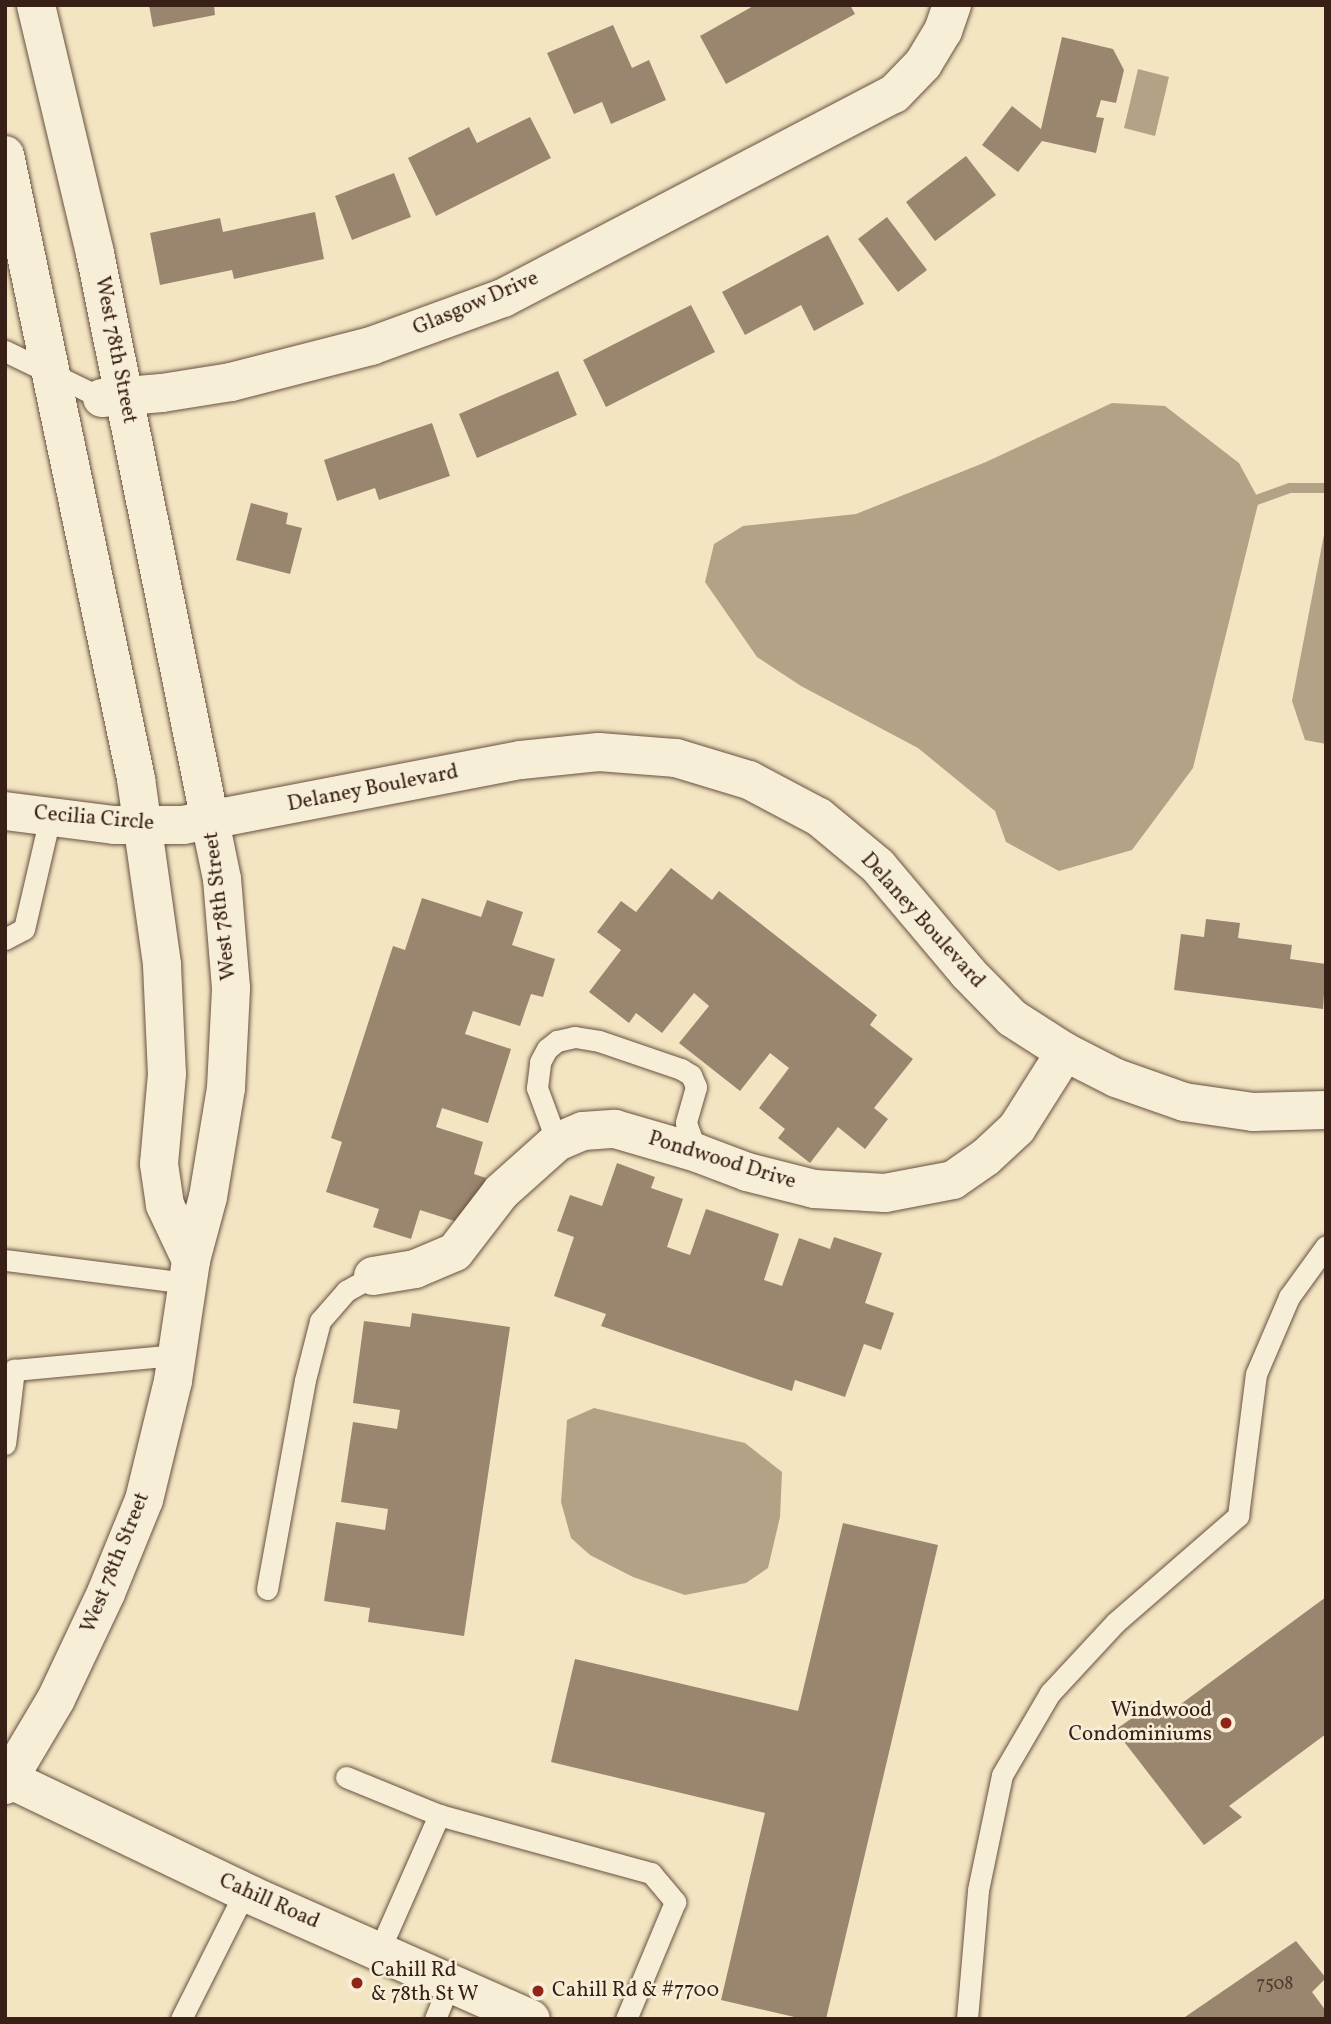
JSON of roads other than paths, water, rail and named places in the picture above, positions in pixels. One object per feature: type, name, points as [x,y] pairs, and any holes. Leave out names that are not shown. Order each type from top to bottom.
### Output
[{"type":"street","name":"West 78th Street","points":[[7,1782],[56,1699],[106,1593],[144,1500],[177,1355],[189,1272],[208,1197],[226,1088],[231,1001],[222,879],[196,823],[113,397],[95,253],[36,5]]},
{"type":"street","name":"Glasgow Drive","points":[[113,397],[231,382],[371,346],[503,298],[894,94],[923,64],[943,32],[952,5]]},
{"type":"street","points":[[5,155],[136,779],[162,965],[167,1074],[159,1164],[165,1205],[189,1272]]},
{"type":"street","name":"Delaney Boulevard","points":[[196,823],[521,760],[599,752],[676,758],[749,780],[819,817],[878,866],[968,973],[1012,1018],[1065,1052],[1116,1078],[1184,1102],[1252,1112],[1326,1110]]},
{"type":"street","name":"Cecilia Circle","points":[[5,811],[114,825],[196,823]]},
{"type":"street","name":"Pondwood Drive","points":[[373,1276],[415,1269],[455,1252],[501,1192],[556,1142],[583,1131],[615,1129],[697,1153],[747,1172],[814,1189],[885,1193],[953,1180],[986,1157],[1017,1128],[1065,1052]]},
{"type":"street","name":"Cahill Road","points":[[7,1782],[245,1892],[531,2019]]},
{"type":"lane","points":[[5,351],[51,374],[113,397]]},
{"type":"lane","points":[[5,939],[24,929],[50,817]]},
{"type":"lane","points":[[556,1142],[537,1088],[540,1062],[547,1049],[557,1041],[575,1037],[599,1041],[691,1075],[696,1087],[686,1123],[697,1153]]},
{"type":"lane","points":[[967,2019],[978,1890],[1002,1775],[1050,1693],[1116,1622],[1238,1517],[1256,1374],[1268,1340],[1289,1297],[1326,1246]]},
{"type":"lane","points":[[5,1260],[189,1272]]},
{"type":"lane","points":[[267,1589],[305,1380],[320,1321],[346,1291],[373,1276]]},
{"type":"lane","points":[[5,1444],[10,1369],[177,1355]]},
{"type":"lane","points":[[346,1777],[439,1815],[651,1873],[674,1902],[626,2019]]},
{"type":"lane","points":[[379,1951],[439,1815]]},
{"type":"lane","points":[[181,2019],[245,1892]]},
{"type":"lane","points":[[435,2019],[450,1982]]},
{"type":"waterway","points":[[1248,503],[1290,488],[1326,488]]},
{"type":"place","name":"Windwood Condominiums","points":[[1226,1723]]},
{"type":"place","name":"Cahill Rd & 78th St W","points":[[357,1983]]},
{"type":"place","name":"Cahill Rd & #7700","points":[[538,1991]]}]
